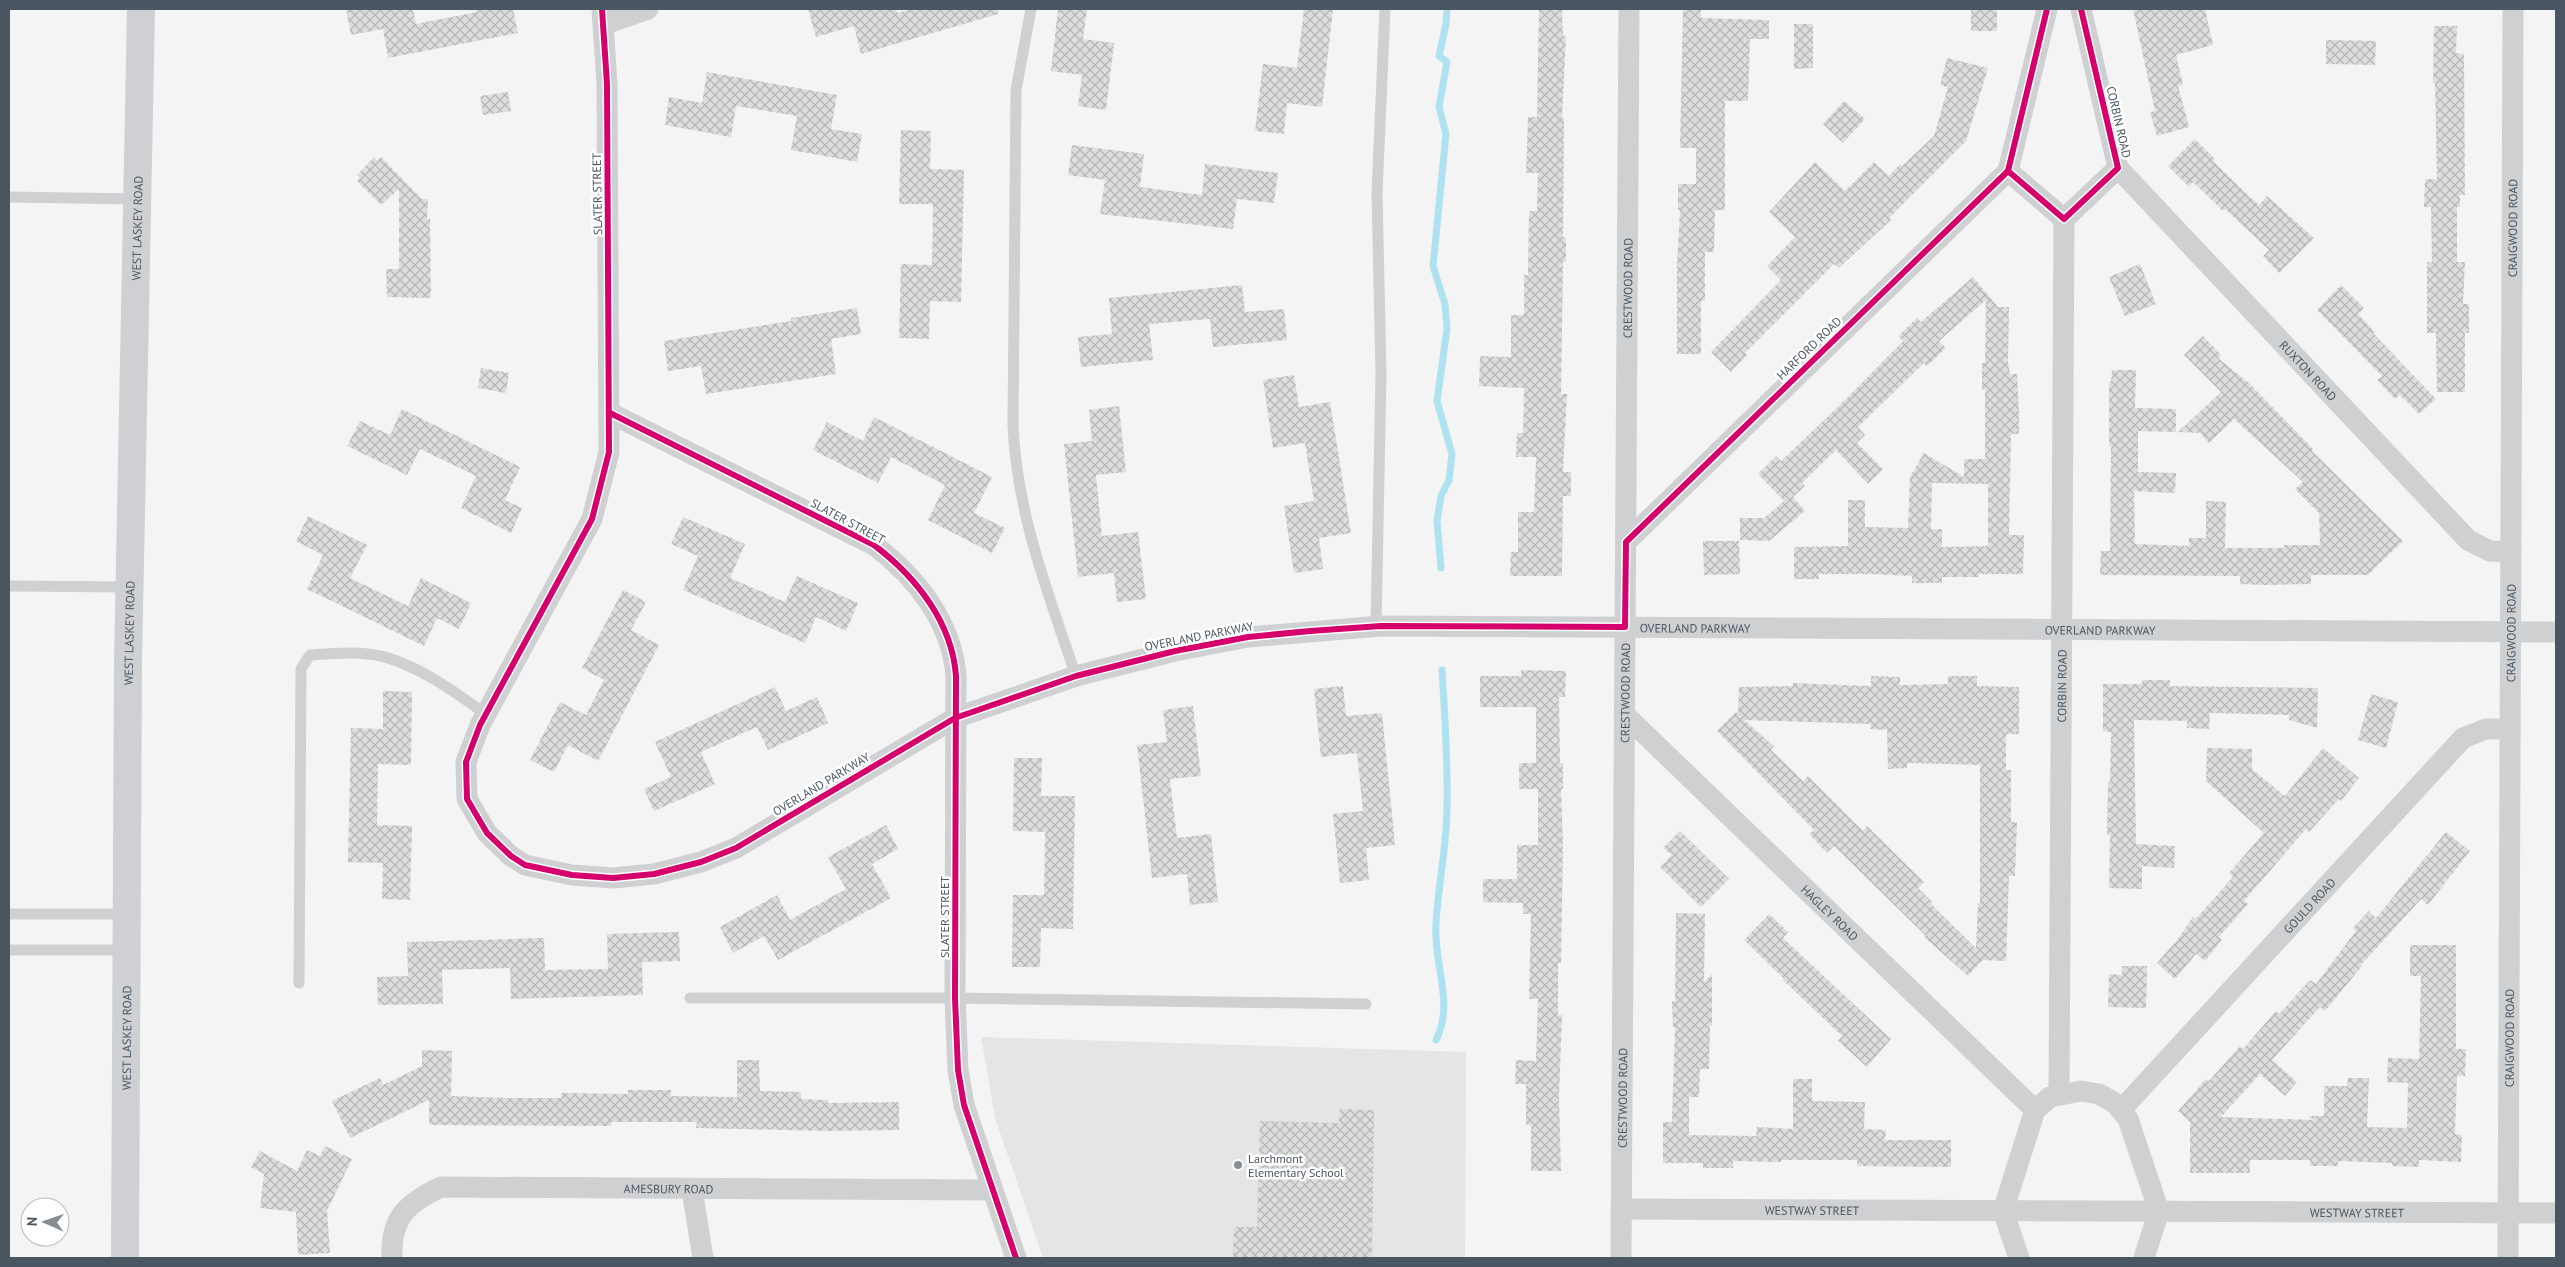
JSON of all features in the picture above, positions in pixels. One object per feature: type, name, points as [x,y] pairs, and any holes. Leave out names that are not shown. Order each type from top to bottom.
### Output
[{"type":"main road","name":"WEST LASKEY ROAD","points":[[125,1258],[129,587],[141,9]]},
{"type":"street","points":[[604,16],[648,9]]},
{"type":"street","name":"CRESTWOOD ROAD","points":[[1621,1258],[1629,9]]},
{"type":"street","points":[[2047,9],[2008,171],[2064,219]]},
{"type":"street","name":"CORBIN ROAD","points":[[2059,1094],[2064,219],[2118,168],[2081,9]]},
{"type":"street","name":"CRAIGWOOD ROAD","points":[[2508,1258],[2513,9]]},
{"type":"street","name":"SLATER STREET","points":[[604,16],[610,414],[874,545],[903,568],[918,585],[938,618],[953,655],[956,676],[955,998],[958,1070],[964,1105],[991,1190],[1016,1258]]},
{"type":"street","name":"RUXTON ROAD","points":[[2118,168],[2468,540],[2490,551],[2511,552]]},
{"type":"street","name":"HARFORD ROAD","points":[[1626,542],[2008,171]]},
{"type":"street","name":"OVERLAND PARKWAY","points":[[610,414],[609,452],[592,519],[486,714],[466,762],[467,799],[486,833],[511,856],[525,864],[572,876],[613,878],[654,874],[701,862],[736,848],[955,718],[1076,676],[1175,651],[1248,637],[1376,627],[2556,632]]},
{"type":"street","name":"HAGLEY ROAD","points":[[1624,714],[2035,1110]]},
{"type":"street","name":"GOULD ROAD","points":[[2121,1110],[2463,738],[2486,729],[2510,729]]},
{"type":"street","points":[[2019,1258],[2002,1211],[2035,1110],[2050,1097],[2081,1091],[2099,1094],[2115,1103],[2128,1119],[2159,1212],[2144,1258]]},
{"type":"street","name":"AMESBURY ROAD","points":[[392,1258],[391,1242],[398,1220],[416,1199],[441,1187],[692,1190],[991,1190]]},
{"type":"street","points":[[692,1190],[703,1258]]},
{"type":"street","name":"WESTWAY STREET","points":[[1622,1209],[2556,1213]]},
{"type":"lane","points":[[1031,9],[1016,90],[1013,426],[1015,464],[1027,528],[1076,676]]},
{"type":"lane","points":[[1376,627],[1381,374],[1377,193],[1385,9]]},
{"type":"lane","points":[[9,197],[137,199]]},
{"type":"lane","points":[[9,586],[129,587]]},
{"type":"lane","points":[[299,983],[302,669],[310,655],[350,652],[393,659],[441,683],[486,714]]},
{"type":"lane","points":[[9,914],[127,914]]},
{"type":"lane","points":[[9,950],[126,950]]},
{"type":"lane","points":[[690,998],[955,998],[1366,1004]]},
{"type":"shaded area","name":"Larchmont Elementary School","points":[[981,1037],[1466,1052],[1465,1258],[1043,1258],[995,1118]]},
{"type":"building","points":[[346,9],[413,9],[416,24],[477,12],[477,9],[513,9],[518,33],[388,58],[383,29],[351,35]]},
{"type":"building","points":[[808,9],[896,9],[897,13],[912,9],[997,9],[998,14],[861,54],[854,26],[816,37]]},
{"type":"building","points":[[1058,9],[1087,9],[1083,39],[1114,43],[1106,110],[1078,106],[1082,75],[1051,71]]},
{"type":"building","points":[[1304,9],[1333,9],[1322,107],[1287,103],[1284,134],[1255,131],[1263,64],[1297,68]]},
{"type":"building","points":[[1539,9],[1562,9],[1563,36],[1566,36],[1562,118],[1564,118],[1563,237],[1566,237],[1566,262],[1563,262],[1561,394],[1567,394],[1563,472],[1571,472],[1571,496],[1563,496],[1562,576],[1510,576],[1511,552],[1518,552],[1518,512],[1534,512],[1536,457],[1516,457],[1517,433],[1523,433],[1524,388],[1479,386],[1480,356],[1511,357],[1511,315],[1524,315],[1524,275],[1528,275],[1529,211],[1537,211],[1538,173],[1526,173],[1528,117],[1537,117]]},
{"type":"building","points":[[1683,9],[1701,9],[1701,18],[1769,20],[1769,39],[1750,39],[1748,101],[1725,101],[1725,210],[1715,210],[1714,252],[1705,252],[1705,301],[1701,301],[1701,354],[1677,354],[1677,265],[1680,210],[1678,210],[1678,184],[1696,184],[1696,148],[1680,148]]},
{"type":"building","points":[[1971,9],[1997,9],[1997,31],[1971,31]]},
{"type":"building","points":[[2133,9],[2205,9],[2213,45],[2176,55],[2183,85],[2178,86],[2189,127],[2157,136],[2150,112],[2155,111]]},
{"type":"building","points":[[1794,24],[1813,24],[1813,68],[1794,69]]},
{"type":"building","points":[[2434,26],[2457,26],[2456,53],[2464,54],[2465,195],[2460,195],[2460,207],[2457,207],[2457,262],[2465,262],[2463,304],[2469,304],[2469,333],[2465,333],[2465,392],[2437,392],[2436,333],[2427,333],[2427,262],[2432,262],[2431,207],[2424,207],[2425,179],[2437,179],[2435,83],[2433,83]]},
{"type":"building","points":[[2326,40],[2376,41],[2375,65],[2326,64]]},
{"type":"building","points":[[1947,58],[1988,68],[1966,141],[1889,218],[1891,220],[1839,268],[1834,264],[1745,353],[1747,355],[1731,372],[1711,352],[1781,280],[1767,266],[1795,237],[1769,212],[1815,162],[1845,191],[1874,162],[1889,176],[1900,164],[1902,166],[1934,136],[1948,87],[1940,85]]},
{"type":"building","points":[[707,72],[837,95],[831,129],[862,134],[857,162],[791,150],[797,116],[736,106],[731,137],[665,125],[669,97],[702,103]]},
{"type":"building","points":[[508,92],[511,111],[483,115],[480,96]]},
{"type":"building","points":[[1844,101],[1865,119],[1843,143],[1823,124]]},
{"type":"building","points":[[901,130],[931,131],[930,169],[964,170],[961,302],[930,301],[929,339],[899,338],[901,264],[932,265],[933,204],[899,204]]},
{"type":"building","points":[[2195,139],[2215,159],[2213,161],[2259,205],[2267,196],[2314,238],[2279,273],[2263,256],[2269,250],[2225,209],[2223,211],[2193,182],[2189,187],[2168,166]]},
{"type":"building","points":[[1072,145],[1144,154],[1140,187],[1202,195],[1205,164],[1278,173],[1274,203],[1237,199],[1233,229],[1100,214],[1105,180],[1068,175]]},
{"type":"building","points":[[374,157],[377,161],[381,157],[422,199],[428,199],[427,219],[430,219],[431,298],[387,297],[386,269],[399,269],[399,189],[381,205],[357,181],[360,178],[357,175]]},
{"type":"building","points":[[2140,264],[2156,304],[2125,316],[2109,277]]},
{"type":"building","points":[[1973,277],[1998,307],[2009,307],[2008,363],[2010,374],[2017,374],[2019,434],[2011,434],[2009,535],[2024,535],[2023,574],[1979,574],[1979,577],[1942,577],[1942,583],[1912,583],[1912,576],[1871,574],[1819,574],[1819,579],[1794,579],[1794,547],[1848,546],[1848,500],[1865,500],[1865,527],[1908,528],[1910,477],[1924,453],[1964,477],[1964,459],[1985,459],[1985,390],[1982,390],[1982,363],[1985,363],[1986,300],[1939,341],[1946,348],[1927,366],[1924,363],[1858,427],[1865,435],[1857,443],[1883,469],[1868,484],[1836,450],[1802,483],[1805,486],[1793,497],[1805,511],[1769,541],[1740,540],[1740,518],[1764,518],[1784,501],[1758,474],[1776,456],[1781,461],[1903,341],[1898,336],[1917,318],[1921,322]],"holes":[[[1932,483],[1988,484],[1988,546],[1942,547],[1942,529],[1931,529]]]},
{"type":"building","points":[[1242,285],[1245,312],[1284,309],[1287,340],[1213,347],[1210,319],[1149,324],[1153,360],[1081,367],[1078,337],[1112,334],[1109,298]]},
{"type":"building","points":[[2341,285],[2364,308],[2358,314],[2376,333],[2373,333],[2436,399],[2419,414],[2400,395],[2395,399],[2377,380],[2382,376],[2317,310]]},
{"type":"building","points":[[857,308],[861,334],[831,339],[836,374],[706,394],[701,366],[668,371],[664,341],[791,321],[791,318]]},
{"type":"building","points":[[2203,336],[2221,355],[2218,358],[2249,383],[2313,449],[2312,451],[2403,541],[2368,575],[2311,575],[2311,584],[2265,585],[2240,584],[2240,576],[2100,575],[2101,551],[2110,551],[2111,446],[2109,446],[2109,382],[2111,382],[2112,370],[2136,370],[2135,408],[2176,409],[2176,432],[2138,431],[2138,472],[2176,473],[2175,493],[2134,491],[2135,544],[2189,546],[2189,538],[2206,538],[2206,501],[2226,502],[2225,548],[2284,548],[2284,545],[2320,545],[2319,513],[2295,489],[2303,482],[2234,419],[2209,443],[2200,433],[2178,432],[2221,392],[2184,355]]},
{"type":"building","points":[[481,368],[509,373],[506,393],[478,388]]},
{"type":"building","points":[[1294,375],[1299,407],[1330,402],[1351,533],[1319,538],[1323,569],[1294,573],[1284,506],[1314,501],[1305,443],[1273,448],[1263,380]]},
{"type":"building","points":[[1119,406],[1126,472],[1096,475],[1102,536],[1138,532],[1146,599],[1117,602],[1114,573],[1078,577],[1064,444],[1092,441],[1089,410]]},
{"type":"building","points":[[402,409],[520,467],[505,500],[522,508],[511,533],[461,508],[476,476],[420,449],[407,475],[347,446],[360,421],[390,435]]},
{"type":"building","points":[[874,417],[992,477],[974,513],[1005,528],[992,553],[928,520],[945,485],[891,457],[878,483],[813,450],[827,422],[863,441]]},
{"type":"building","points":[[308,516],[367,545],[350,578],[408,606],[421,578],[471,603],[459,629],[437,618],[424,646],[307,589],[323,555],[296,541]]},
{"type":"building","points":[[683,517],[745,544],[730,578],[785,602],[797,576],[858,603],[846,631],[816,617],[805,643],[683,590],[698,556],[671,544]]},
{"type":"building","points":[[1703,541],[1739,541],[1740,574],[1704,575]]},
{"type":"building","points":[[623,590],[646,602],[631,630],[659,645],[598,761],[568,745],[554,772],[530,760],[560,702],[586,715],[604,680],[582,668]]},
{"type":"building","points":[[1521,670],[1566,671],[1565,697],[1559,697],[1560,763],[1563,763],[1563,789],[1561,789],[1563,845],[1561,963],[1558,963],[1558,1015],[1562,1015],[1559,1098],[1561,1171],[1531,1171],[1531,1125],[1526,1125],[1526,1084],[1515,1084],[1516,1060],[1536,1061],[1538,999],[1529,999],[1531,914],[1523,914],[1523,903],[1483,902],[1483,879],[1517,879],[1517,845],[1538,845],[1538,789],[1519,789],[1519,763],[1536,763],[1536,707],[1480,707],[1480,676],[1521,676]]},
{"type":"building","points":[[1871,676],[1900,677],[1900,685],[1948,684],[1948,676],[1977,676],[1977,686],[2019,687],[2019,734],[2006,734],[2006,770],[2011,770],[2011,822],[2017,822],[2015,876],[2009,876],[2006,961],[1983,960],[1968,976],[1924,937],[1926,936],[1834,846],[1827,853],[1809,834],[1814,830],[1717,731],[1736,712],[1738,714],[1739,687],[1793,686],[1793,683],[1871,686]],"holes":[[[1744,720],[1871,724],[1870,729],[1887,730],[1888,769],[1907,768],[1907,763],[1980,765],[1980,903],[1978,903],[1976,948],[1931,904],[1932,902],[1918,888],[1924,882],[1867,826],[1863,831],[1808,776],[1803,781],[1771,750],[1774,746]]]},
{"type":"building","points":[[2142,680],[2170,680],[2170,686],[2318,688],[2317,728],[2289,720],[2289,715],[2210,713],[2209,729],[2187,728],[2187,721],[2134,720],[2136,844],[2175,846],[2174,868],[2142,866],[2142,889],[2109,888],[2110,835],[2107,835],[2111,732],[2103,731],[2103,684],[2142,684]]},
{"type":"building","points":[[1343,686],[1346,716],[1382,713],[1395,845],[1366,848],[1369,880],[1340,883],[1333,814],[1363,811],[1357,753],[1321,757],[1314,689]]},
{"type":"building","points":[[775,687],[786,711],[817,697],[828,723],[768,750],[757,727],[701,752],[715,784],[654,811],[644,789],[671,777],[655,742]]},
{"type":"building","points":[[383,691],[412,692],[411,765],[378,764],[377,825],[412,826],[410,900],[382,899],[383,863],[348,862],[351,728],[383,729]]},
{"type":"building","points":[[2371,694],[2398,702],[2386,748],[2358,740]]},
{"type":"building","points":[[1193,706],[1201,776],[1170,779],[1177,838],[1211,834],[1218,902],[1190,905],[1187,874],[1152,878],[1137,745],[1167,742],[1163,710]]},
{"type":"building","points":[[2207,748],[2252,749],[2252,769],[2285,796],[2323,748],[2359,778],[2341,801],[2339,799],[2309,832],[2306,829],[2244,901],[2248,904],[2219,937],[2222,940],[2205,961],[2196,954],[2175,979],[2157,963],[2178,939],[2193,917],[2196,919],[2233,877],[2229,873],[2264,833],[2206,781]]},
{"type":"building","points":[[1014,758],[1042,758],[1041,796],[1075,796],[1073,929],[1041,928],[1040,967],[1012,967],[1013,895],[1044,895],[1045,832],[1013,831]]},
{"type":"building","points":[[886,825],[898,849],[872,864],[891,898],[778,960],[764,936],[733,953],[720,927],[777,895],[790,920],[846,889],[828,857]]},
{"type":"building","points":[[1680,831],[1729,879],[1701,907],[1660,867],[1672,855],[1663,848]]},
{"type":"building","points":[[2446,832],[2470,851],[2428,905],[2421,899],[2361,965],[2325,1011],[2320,1007],[2272,1060],[2297,1082],[2285,1096],[2260,1074],[2221,1117],[2314,1120],[2308,1116],[2324,1116],[2324,1086],[2347,1086],[2348,1078],[2369,1078],[2367,1127],[2407,1128],[2408,1083],[2387,1082],[2388,1058],[2419,1059],[2421,976],[2410,976],[2410,945],[2456,945],[2456,1049],[2466,1049],[2465,1076],[2457,1076],[2455,1134],[2462,1135],[2461,1162],[2419,1160],[2419,1167],[2392,1166],[2392,1163],[2338,1161],[2338,1166],[2310,1166],[2310,1160],[2250,1160],[2250,1173],[2190,1173],[2190,1122],[2178,1111],[2206,1079],[2209,1081],[2240,1046],[2243,1049],[2276,1011],[2279,1014],[2310,980],[2316,984],[2356,931],[2353,928],[2369,911],[2376,918]]},
{"type":"building","points":[[1676,913],[1705,914],[1704,982],[1712,974],[1712,1026],[1710,1026],[1709,1069],[1700,1069],[1699,1097],[1689,1097],[1689,1135],[1756,1136],[1757,1127],[1793,1129],[1793,1079],[1812,1079],[1812,1101],[1865,1102],[1864,1129],[1886,1130],[1885,1140],[1951,1140],[1951,1167],[1857,1166],[1857,1160],[1733,1161],[1733,1168],[1703,1168],[1703,1163],[1663,1163],[1663,1122],[1672,1122],[1675,1027],[1673,1027],[1672,1001],[1675,1001]]},
{"type":"building","points":[[1769,914],[1788,932],[1783,938],[1891,1039],[1867,1067],[1838,1041],[1842,1036],[1744,940]]},
{"type":"building","points":[[679,932],[680,961],[642,962],[643,995],[511,999],[510,968],[442,970],[443,1004],[378,1005],[377,977],[408,976],[407,942],[544,938],[545,970],[608,969],[607,934]]},
{"type":"building","points":[[2122,966],[2147,966],[2146,1008],[2108,1007],[2109,974],[2122,975]]},
{"type":"building","points":[[422,1050],[452,1051],[451,1096],[508,1098],[561,1098],[561,1093],[628,1094],[628,1090],[671,1090],[671,1096],[737,1097],[737,1060],[759,1060],[760,1091],[801,1092],[801,1099],[828,1100],[828,1103],[899,1102],[899,1130],[828,1131],[696,1128],[697,1122],[611,1122],[611,1126],[429,1125],[429,1100],[350,1138],[332,1101],[380,1078],[383,1085],[422,1066]]},
{"type":"building","points":[[1340,1109],[1374,1110],[1372,1258],[1233,1258],[1234,1227],[1257,1227],[1260,1121],[1339,1123]]},
{"type":"building","points":[[325,1146],[352,1159],[327,1211],[330,1253],[298,1255],[296,1212],[260,1208],[264,1174],[251,1167],[260,1151],[297,1171],[307,1150],[320,1156]]},
{"type":"waterway","points":[[1441,568],[1437,521],[1441,496],[1449,480],[1452,454],[1437,401],[1447,329],[1445,304],[1433,266],[1446,134],[1439,107],[1447,62],[1439,56],[1446,24],[1447,9]]},
{"type":"waterway","points":[[1436,1040],[1444,1012],[1444,998],[1436,939],[1447,807],[1447,756],[1442,670]]},
{"type":"cycle path","points":[[602,9],[607,84],[609,452],[592,519],[480,725],[466,762],[467,799],[487,833],[511,856],[525,865],[572,875],[613,878],[654,874],[701,862],[736,848],[955,718],[1076,676],[1175,651],[1248,637],[1381,626],[1625,627],[1626,542],[2008,171]]},
{"type":"cycle path","points":[[2008,171],[2047,9]]},
{"type":"cycle path","points":[[2008,171],[2064,219],[2118,168],[2081,9]]},
{"type":"cycle path","points":[[610,413],[874,545],[904,571],[929,602],[939,619],[953,656],[956,676],[955,998],[958,1070],[964,1105],[1016,1258]]},
{"type":"place","name":"Larchmont Elementary School","points":[[1238,1165]]}]
